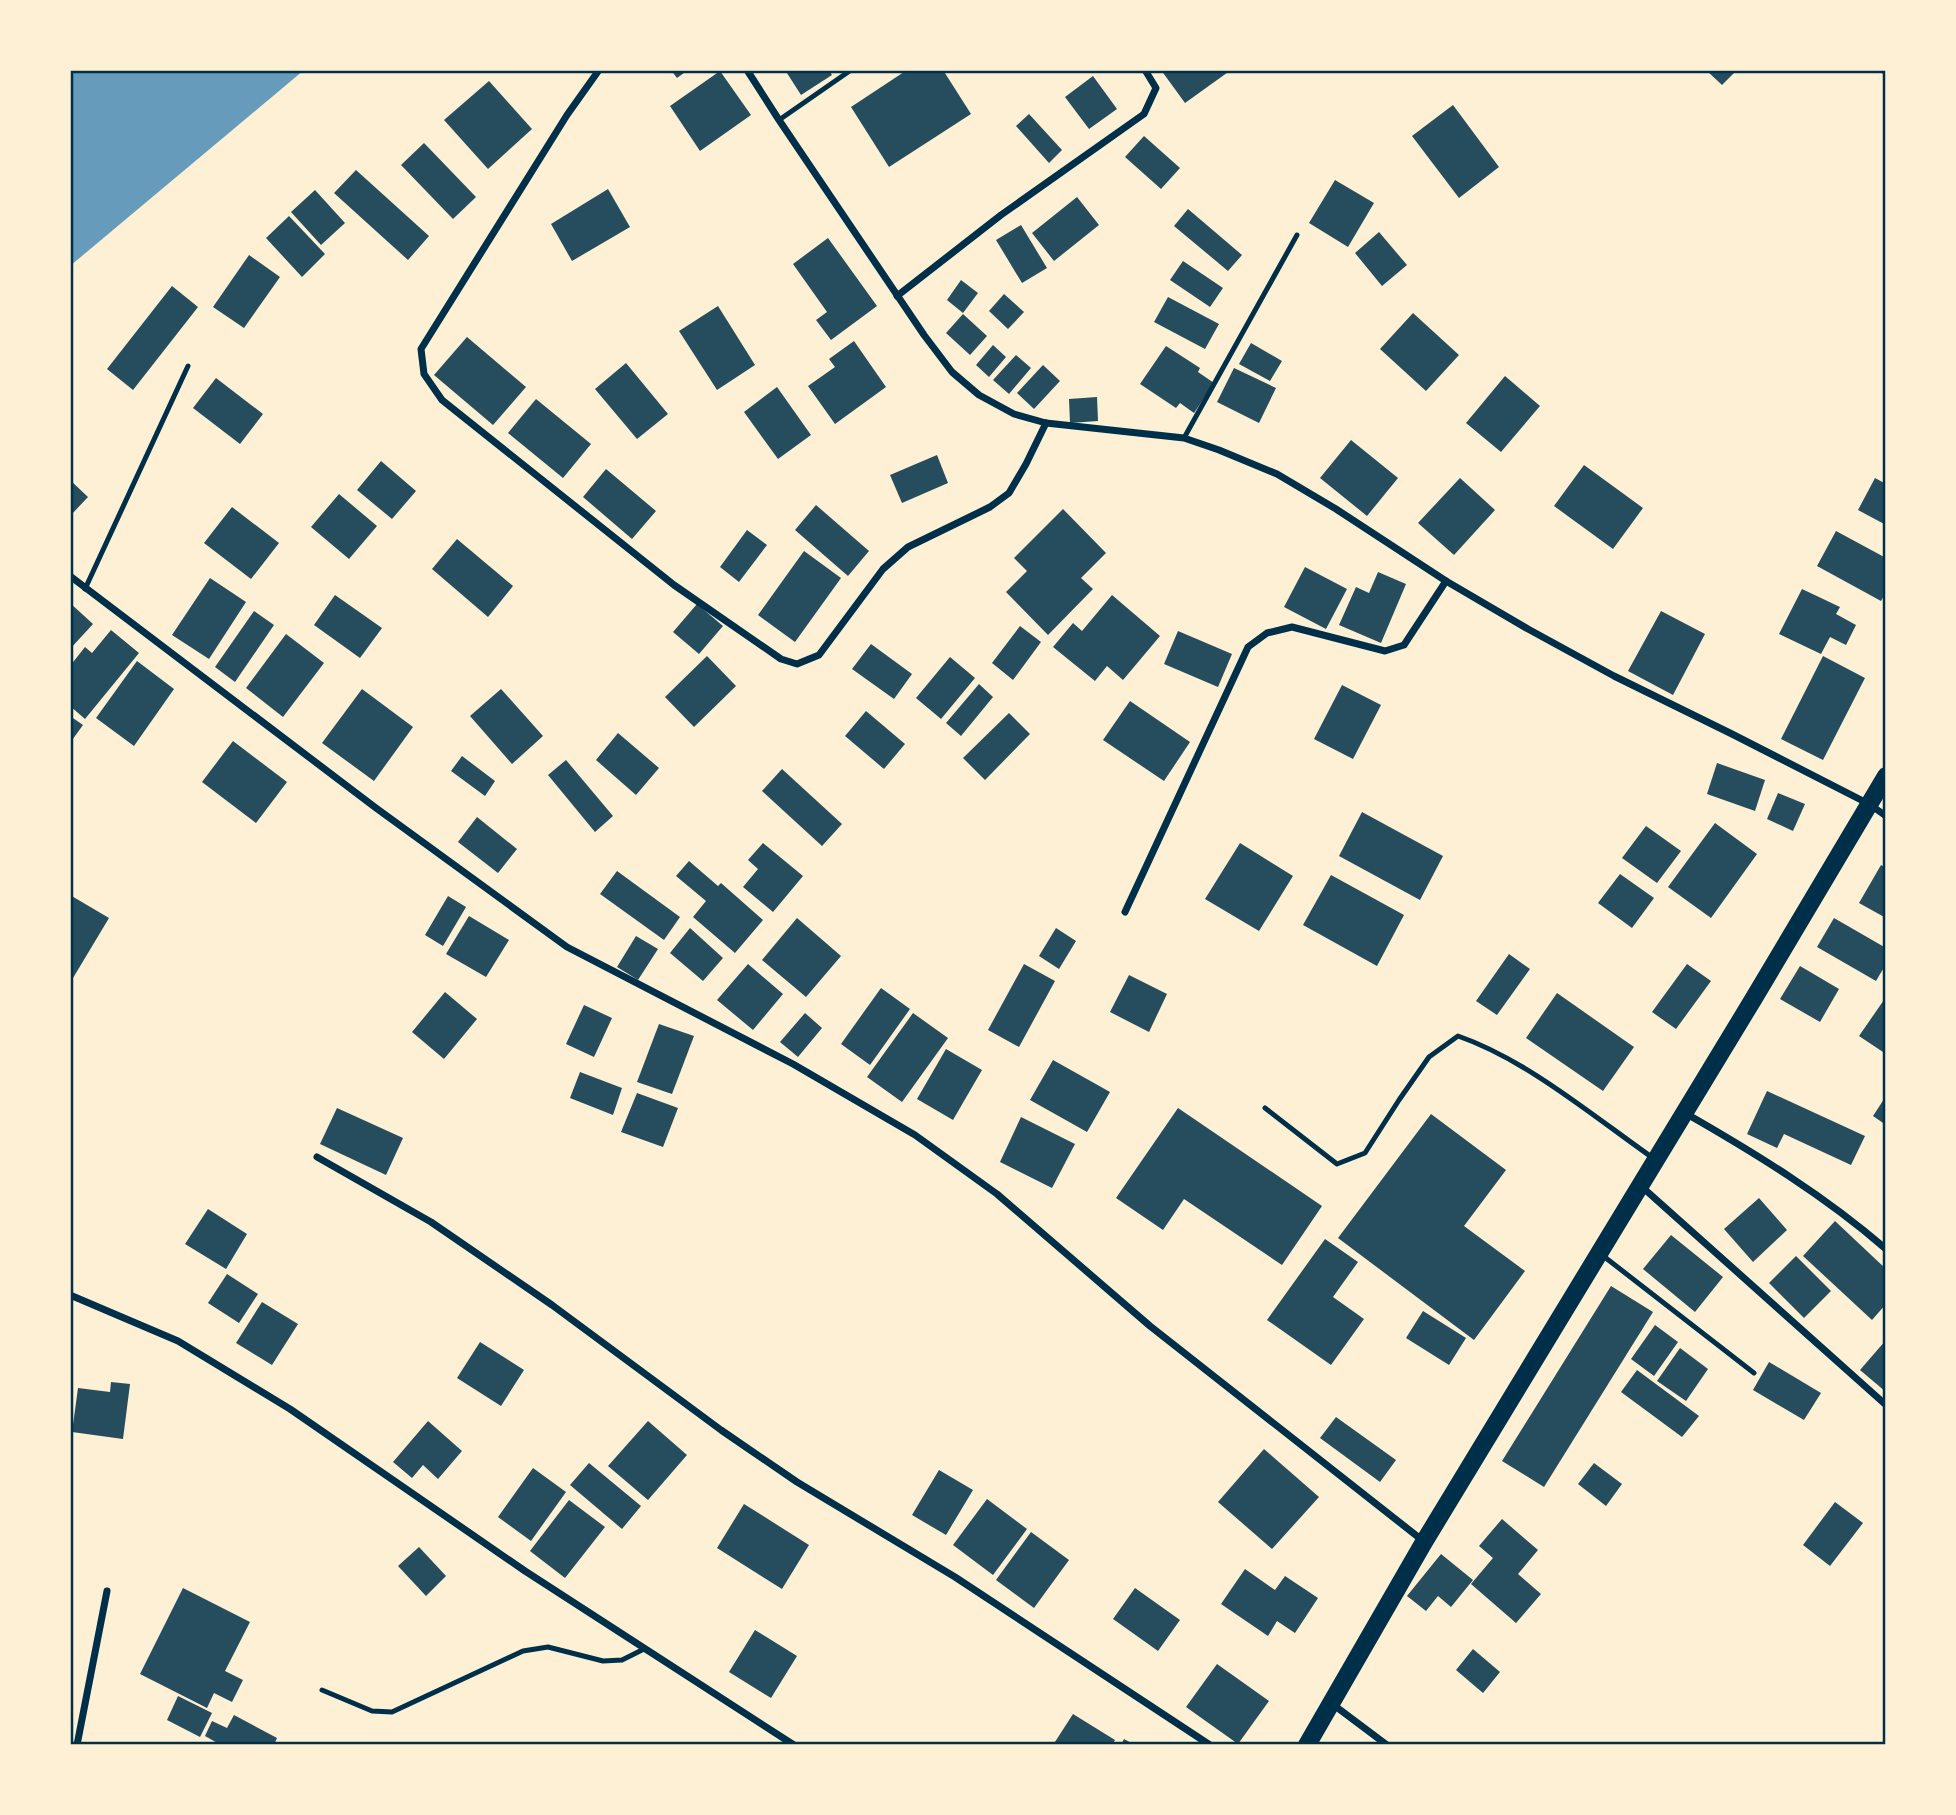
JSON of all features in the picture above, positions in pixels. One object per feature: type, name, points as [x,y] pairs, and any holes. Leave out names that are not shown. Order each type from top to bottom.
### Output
[{"type":"main road","points":[[1307,1745],[1424,1542],[1886,776]]},
{"type":"street","points":[[599,70],[567,115],[421,349],[424,374],[442,400],[663,577],[780,659],[797,664],[819,654],[883,569],[908,547],[990,508],[1009,493],[1046,423]]},
{"type":"street","points":[[747,70],[897,296],[952,372],[979,395],[1013,414],[1046,423],[1184,438],[1277,474],[1446,581],[1614,676],[1869,804],[1886,816]]},
{"type":"street","points":[[897,296],[1001,215],[1144,114],[1156,88],[1145,70]]},
{"type":"street","points":[[70,576],[376,808],[567,947],[793,1064],[925,1142],[997,1194],[1150,1326],[1424,1542]]},
{"type":"street","points":[[1125,912],[1248,647],[1267,633],[1292,627],[1385,651],[1404,645],[1446,581]]},
{"type":"street","points":[[1684,1112],[1777,1167],[1886,1249]]},
{"type":"street","points":[[317,1157],[431,1222],[552,1305],[786,1475],[955,1577],[1210,1745]]},
{"type":"street","points":[[1640,1185],[1886,1405]]},
{"type":"street","points":[[70,1295],[178,1340],[290,1409],[525,1571],[794,1745]]},
{"type":"street","points":[[77,1745],[107,1591]]},
{"type":"street","points":[[1331,1703],[1387,1745]]},
{"type":"lane","points":[[779,120],[851,70]]},
{"type":"lane","points":[[1184,438],[1297,235]]},
{"type":"lane","points":[[85,589],[188,366]]},
{"type":"lane","points":[[1265,1108],[1337,1164],[1366,1153],[1429,1057],[1458,1036],[1479,1044],[1543,1080],[1656,1160]]},
{"type":"lane","points":[[1599,1253],[1754,1373]]},
{"type":"lane","points":[[322,1690],[372,1711],[392,1712],[523,1651],[548,1647],[603,1661],[622,1660],[645,1649]]},
{"type":"water","points":[[70,70],[304,70],[70,266]]},
{"type":"building","points":[[671,70],[688,70],[677,78]]},
{"type":"building","points":[[785,70],[829,70],[832,75],[801,95]]},
{"type":"building","points":[[907,70],[943,70],[971,114],[889,167],[851,107]]},
{"type":"building","points":[[1161,70],[1231,70],[1185,103]]},
{"type":"building","points":[[1706,70],[1737,70],[1722,85]]},
{"type":"building","points":[[720,71],[751,115],[700,151],[670,106]]},
{"type":"building","points":[[1093,76],[1117,109],[1089,129],[1065,97]]},
{"type":"building","points":[[489,81],[532,129],[488,169],[444,120]]},
{"type":"building","points":[[1453,105],[1499,167],[1459,198],[1412,136]]},
{"type":"building","points":[[1029,114],[1062,150],[1049,163],[1016,126]]},
{"type":"building","points":[[1144,136],[1180,168],[1161,189],[1125,157]]},
{"type":"building","points":[[424,143],[476,197],[453,219],[401,165]]},
{"type":"building","points":[[356,170],[429,236],[408,260],[334,193]]},
{"type":"building","points":[[1335,180],[1374,203],[1348,247],[1309,223]]},
{"type":"building","points":[[608,189],[630,227],[572,261],[551,224]]},
{"type":"building","points":[[315,190],[345,223],[321,245],[291,212]]},
{"type":"building","points":[[1077,197],[1099,225],[1054,261],[1032,233]]},
{"type":"building","points":[[1188,209],[1242,255],[1228,271],[1174,226]]},
{"type":"building","points":[[289,216],[325,254],[302,277],[266,238]]},
{"type":"building","points":[[1021,225],[1047,268],[1022,283],[996,240]]},
{"type":"building","points":[[1379,232],[1407,265],[1382,286],[1355,253]]},
{"type":"building","points":[[828,238],[877,306],[831,340],[816,320],[827,312],[793,264]]},
{"type":"building","points":[[249,255],[280,277],[244,328],[213,307]]},
{"type":"building","points":[[1183,261],[1223,288],[1210,307],[1170,280]]},
{"type":"building","points":[[961,280],[978,293],[963,313],[947,300]]},
{"type":"building","points":[[172,286],[198,307],[133,390],[107,369]]},
{"type":"building","points":[[1004,294],[1024,312],[1008,329],[989,311]]},
{"type":"building","points":[[1168,297],[1219,324],[1205,349],[1154,322]]},
{"type":"building","points":[[718,306],[755,365],[717,390],[679,331]]},
{"type":"building","points":[[1413,313],[1459,355],[1426,391],[1380,349]]},
{"type":"building","points":[[963,314],[987,336],[970,355],[946,333]]},
{"type":"building","points":[[467,337],[526,387],[493,425],[434,375]]},
{"type":"building","points":[[854,341],[886,387],[835,424],[808,386],[835,367],[829,359]]},
{"type":"building","points":[[1251,343],[1282,361],[1270,381],[1239,364]]},
{"type":"building","points":[[993,345],[1006,357],[989,377],[976,365]]},
{"type":"building","points":[[1166,346],[1200,368],[1198,372],[1214,383],[1194,413],[1180,403],[1176,408],[1140,384]]},
{"type":"building","points":[[1016,355],[1031,368],[1009,394],[993,380]]},
{"type":"building","points":[[626,363],[668,414],[637,439],[595,389]]},
{"type":"building","points":[[1043,365],[1060,381],[1034,409],[1017,393]]},
{"type":"building","points":[[1234,368],[1276,388],[1259,423],[1217,402]]},
{"type":"building","points":[[1505,376],[1540,406],[1501,452],[1466,423]]},
{"type":"building","points":[[216,378],[263,414],[240,444],[193,408]]},
{"type":"building","points":[[777,387],[811,435],[778,459],[744,412]]},
{"type":"building","points":[[1097,397],[1098,421],[1070,423],[1069,399]]},
{"type":"building","points":[[536,399],[591,444],[563,478],[508,433]]},
{"type":"building","points":[[1351,440],[1398,478],[1367,516],[1320,478]]},
{"type":"building","points":[[937,455],[948,483],[902,503],[890,475]]},
{"type":"building","points":[[381,461],[416,491],[392,519],[357,490]]},
{"type":"building","points":[[1584,465],[1643,508],[1613,549],[1554,506]]},
{"type":"building","points":[[606,469],[656,511],[632,539],[583,497]]},
{"type":"building","points":[[1460,478],[1495,510],[1454,555],[1418,523]]},
{"type":"building","points":[[1875,478],[1886,484],[1886,525],[1858,510]]},
{"type":"building","points":[[70,480],[88,497],[70,516]]},
{"type":"building","points":[[339,494],[377,526],[349,559],[311,527]]},
{"type":"building","points":[[816,505],[869,551],[848,576],[795,530]]},
{"type":"building","points":[[232,507],[279,543],[251,579],[204,543]]},
{"type":"building","points":[[1063,509],[1106,553],[1081,578],[1093,589],[1048,635],[1006,592],[1027,571],[1014,558]]},
{"type":"building","points":[[747,530],[767,545],[739,582],[720,567]]},
{"type":"building","points":[[1836,531],[1886,558],[1886,592],[1881,601],[1817,566]]},
{"type":"building","points":[[457,539],[513,586],[488,617],[432,569]]},
{"type":"building","points":[[804,551],[841,578],[795,642],[758,615]]},
{"type":"building","points":[[1305,567],[1347,589],[1326,629],[1284,607]]},
{"type":"building","points":[[1378,572],[1406,584],[1381,643],[1339,625],[1356,587],[1369,593]]},
{"type":"building","points":[[210,578],[246,602],[209,659],[172,635]]},
{"type":"building","points":[[1802,589],[1840,607],[1836,614],[1856,625],[1846,645],[1830,637],[1821,654],[1779,634]]},
{"type":"building","points":[[335,595],[382,628],[360,658],[314,625]]},
{"type":"building","points":[[1112,595],[1160,636],[1123,680],[1107,666],[1095,681],[1053,647],[1073,623],[1082,631]]},
{"type":"building","points":[[70,603],[93,624],[70,649]]},
{"type":"building","points":[[697,604],[723,626],[699,654],[673,632]]},
{"type":"building","points":[[254,611],[274,625],[235,682],[215,667]]},
{"type":"building","points":[[1661,611],[1705,634],[1673,695],[1628,671]]},
{"type":"building","points":[[1020,626],[1041,642],[1013,680],[992,663]]},
{"type":"building","points":[[111,630],[139,653],[85,719],[70,706],[70,666],[85,647],[92,653]]},
{"type":"building","points":[[1178,631],[1232,654],[1218,687],[1164,664]]},
{"type":"building","points":[[286,634],[324,663],[283,717],[246,688]]},
{"type":"building","points":[[871,644],[912,674],[894,699],[852,669]]},
{"type":"building","points":[[707,656],[736,686],[694,727],[665,697]]},
{"type":"building","points":[[1823,656],[1865,678],[1823,760],[1781,739]]},
{"type":"building","points":[[950,657],[975,678],[941,719],[916,698]]},
{"type":"building","points":[[137,661],[174,689],[134,746],[96,718]]},
{"type":"building","points":[[979,684],[993,697],[961,736],[946,723]]},
{"type":"building","points":[[1342,685],[1381,705],[1353,759],[1314,739]]},
{"type":"building","points":[[362,689],[413,727],[374,781],[322,743]]},
{"type":"building","points":[[501,689],[543,736],[512,764],[470,716]]},
{"type":"building","points":[[1130,701],[1190,742],[1164,781],[1103,740]]},
{"type":"building","points":[[866,711],[905,744],[884,769],[845,736]]},
{"type":"building","points":[[1009,713],[1030,734],[985,780],[963,758]]},
{"type":"building","points":[[70,716],[83,725],[70,743]]},
{"type":"building","points":[[618,733],[659,768],[636,795],[596,760]]},
{"type":"building","points":[[233,741],[287,782],[256,823],[202,782]]},
{"type":"building","points":[[462,756],[495,781],[485,796],[451,771]]},
{"type":"building","points":[[566,760],[613,816],[595,832],[548,775]]},
{"type":"building","points":[[1717,763],[1765,780],[1755,811],[1707,794]]},
{"type":"building","points":[[782,769],[842,824],[822,846],[762,791]]},
{"type":"building","points":[[1778,793],[1805,804],[1793,831],[1767,819]]},
{"type":"building","points":[[1362,812],[1443,856],[1420,900],[1339,856]]},
{"type":"building","points":[[477,817],[517,849],[498,873],[458,842]]},
{"type":"building","points":[[1715,823],[1757,854],[1711,918],[1668,887]]},
{"type":"building","points":[[1646,826],[1681,851],[1657,883],[1622,858]]},
{"type":"building","points":[[763,843],[803,876],[773,912],[743,887],[758,869],[748,860]]},
{"type":"building","points":[[1240,843],[1293,876],[1259,931],[1205,899]]},
{"type":"building","points":[[689,861],[718,886],[721,883],[763,920],[735,953],[693,917],[706,901],[676,876]]},
{"type":"building","points":[[1881,865],[1886,868],[1886,918],[1859,903]]},
{"type":"building","points":[[617,871],[680,917],[664,940],[600,894]]},
{"type":"building","points":[[1620,874],[1654,898],[1632,928],[1598,903]]},
{"type":"building","points":[[1331,875],[1404,915],[1377,966],[1303,925]]},
{"type":"building","points":[[70,895],[109,918],[70,983]]},
{"type":"building","points":[[448,896],[466,907],[443,946],[425,935]]},
{"type":"building","points":[[469,916],[509,940],[486,977],[446,954]]},
{"type":"building","points":[[797,918],[841,956],[806,997],[762,960]]},
{"type":"building","points":[[1834,918],[1886,948],[1886,964],[1876,981],[1817,947]]},
{"type":"building","points":[[690,928],[723,958],[703,981],[670,953]]},
{"type":"building","points":[[1056,928],[1076,941],[1059,969],[1039,956]]},
{"type":"building","points":[[636,936],[658,949],[638,980],[617,967]]},
{"type":"building","points":[[1509,954],[1530,969],[1497,1015],[1476,1001]]},
{"type":"building","points":[[748,964],[783,994],[753,1030],[717,1000]]},
{"type":"building","points":[[1024,964],[1055,981],[1019,1047],[988,1030]]},
{"type":"building","points":[[1687,964],[1711,981],[1676,1029],[1652,1012]]},
{"type":"building","points":[[1800,966],[1839,989],[1820,1022],[1780,999]]},
{"type":"building","points":[[1129,975],[1167,994],[1149,1032],[1110,1012]]},
{"type":"building","points":[[881,988],[910,1009],[870,1065],[841,1044]]},
{"type":"building","points":[[445,992],[477,1019],[444,1059],[412,1032]]},
{"type":"building","points":[[1557,993],[1634,1047],[1603,1091],[1526,1038]]},
{"type":"building","points":[[1886,997],[1886,1054],[1859,1036]]},
{"type":"building","points":[[584,1005],[612,1018],[594,1057],[566,1044]]},
{"type":"building","points":[[805,1013],[822,1028],[798,1057],[780,1042]]},
{"type":"building","points":[[913,1013],[948,1038],[902,1102],[867,1077]]},
{"type":"building","points":[[659,1024],[694,1036],[672,1094],[637,1082]]},
{"type":"building","points":[[946,1049],[982,1070],[953,1120],[917,1099]]},
{"type":"building","points":[[1053,1060],[1110,1092],[1087,1132],[1030,1100]]},
{"type":"building","points":[[580,1072],[622,1088],[613,1115],[570,1098]]},
{"type":"building","points":[[1767,1091],[1865,1136],[1851,1165],[1784,1134],[1777,1148],[1747,1134]]},
{"type":"building","points":[[637,1093],[678,1108],[663,1147],[621,1132]]},
{"type":"building","points":[[1886,1096],[1886,1125],[1873,1116]]},
{"type":"building","points":[[337,1108],[403,1138],[386,1175],[320,1144]]},
{"type":"building","points":[[1178,1108],[1322,1206],[1282,1265],[1184,1199],[1163,1230],[1116,1198]]},
{"type":"building","points":[[1431,1114],[1506,1170],[1464,1226],[1525,1271],[1474,1340],[1338,1238]]},
{"type":"building","points":[[1021,1117],[1075,1144],[1052,1188],[1000,1162]]},
{"type":"building","points":[[1759,1198],[1787,1230],[1753,1262],[1724,1229]]},
{"type":"building","points":[[208,1209],[247,1234],[226,1269],[185,1244]]},
{"type":"building","points":[[1835,1221],[1886,1269],[1886,1304],[1872,1320],[1803,1256]]},
{"type":"building","points":[[1671,1235],[1723,1277],[1695,1312],[1643,1269]]},
{"type":"building","points":[[1325,1239],[1358,1262],[1333,1297],[1364,1319],[1331,1365],[1267,1320]]},
{"type":"building","points":[[1796,1256],[1831,1291],[1804,1318],[1769,1283]]},
{"type":"building","points":[[227,1274],[258,1294],[239,1323],[208,1303]]},
{"type":"building","points":[[1611,1286],[1653,1312],[1544,1487],[1502,1461]]},
{"type":"building","points":[[262,1302],[298,1324],[272,1365],[236,1343]]},
{"type":"building","points":[[1423,1311],[1466,1338],[1449,1365],[1406,1338]]},
{"type":"building","points":[[1655,1325],[1678,1342],[1654,1376],[1631,1359]]},
{"type":"building","points":[[1886,1340],[1886,1392],[1860,1370]]},
{"type":"building","points":[[480,1342],[524,1370],[501,1406],[457,1378]]},
{"type":"building","points":[[1680,1348],[1708,1369],[1686,1401],[1657,1381]]},
{"type":"building","points":[[1769,1362],[1821,1393],[1804,1420],[1753,1390]]},
{"type":"building","points":[[1637,1370],[1699,1416],[1682,1437],[1621,1392]]},
{"type":"building","points":[[111,1382],[130,1384],[123,1439],[72,1432],[78,1388],[110,1392]]},
{"type":"building","points":[[1336,1417],[1396,1460],[1380,1482],[1320,1438]]},
{"type":"building","points":[[428,1421],[462,1451],[438,1479],[423,1465],[412,1478],[393,1462]]},
{"type":"building","points":[[648,1421],[687,1455],[648,1500],[608,1466]]},
{"type":"building","points":[[1264,1449],[1319,1497],[1272,1549],[1218,1502]]},
{"type":"building","points":[[589,1463],[641,1506],[622,1529],[570,1485]]},
{"type":"building","points":[[1594,1463],[1622,1484],[1606,1506],[1578,1484]]},
{"type":"building","points":[[533,1468],[566,1492],[531,1541],[498,1517]]},
{"type":"building","points":[[939,1470],[973,1490],[946,1535],[912,1515]]},
{"type":"building","points":[[987,1499],[1027,1529],[993,1575],[953,1545]]},
{"type":"building","points":[[569,1500],[605,1527],[565,1578],[530,1551]]},
{"type":"building","points":[[1835,1502],[1863,1523],[1830,1566],[1803,1545]]},
{"type":"building","points":[[744,1504],[809,1545],[782,1589],[717,1548]]},
{"type":"building","points":[[1502,1519],[1538,1550],[1518,1574],[1541,1594],[1516,1623],[1471,1584],[1493,1558],[1479,1546]]},
{"type":"building","points":[[1031,1532],[1069,1560],[1034,1608],[996,1580]]},
{"type":"building","points":[[419,1547],[446,1576],[426,1596],[398,1566]]},
{"type":"building","points":[[1441,1554],[1473,1580],[1451,1607],[1438,1596],[1426,1611],[1407,1596]]},
{"type":"building","points":[[1245,1569],[1275,1590],[1285,1576],[1318,1598],[1295,1633],[1277,1621],[1268,1636],[1221,1604]]},
{"type":"building","points":[[183,1588],[250,1622],[225,1671],[243,1680],[232,1702],[214,1693],[207,1708],[140,1674]]},
{"type":"building","points":[[1135,1588],[1180,1620],[1158,1651],[1113,1619]]},
{"type":"building","points":[[755,1630],[797,1656],[771,1698],[729,1672]]},
{"type":"building","points":[[1473,1649],[1500,1672],[1483,1693],[1456,1670]]},
{"type":"building","points":[[1217,1664],[1269,1701],[1238,1744],[1186,1707]]},
{"type":"building","points":[[178,1696],[212,1713],[200,1737],[167,1720]]},
{"type":"building","points":[[1073,1714],[1115,1740],[1112,1745],[1053,1745]]},
{"type":"building","points":[[234,1715],[277,1738],[274,1745],[221,1745],[205,1736],[212,1721],[227,1728]]},
{"type":"building","points":[[1124,1739],[1135,1745],[1121,1745]]}]
